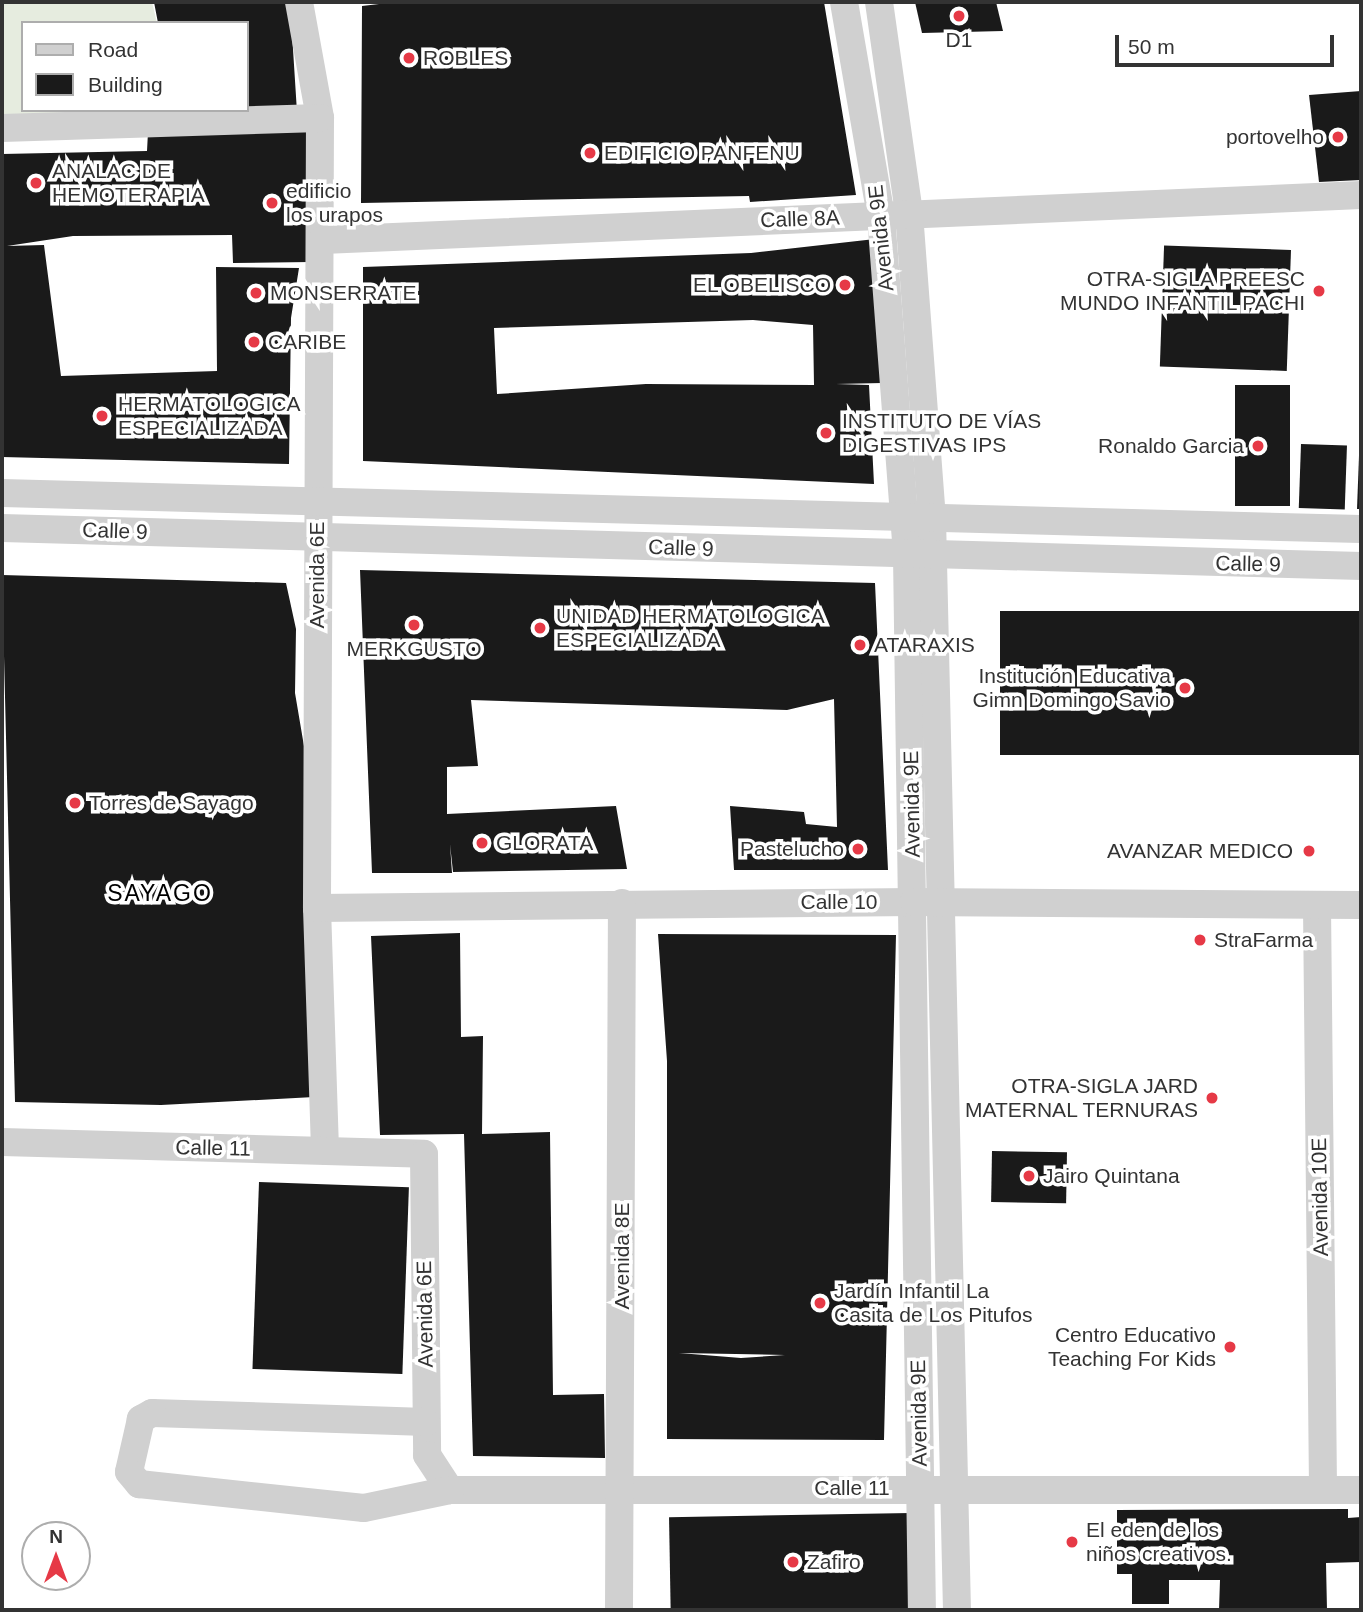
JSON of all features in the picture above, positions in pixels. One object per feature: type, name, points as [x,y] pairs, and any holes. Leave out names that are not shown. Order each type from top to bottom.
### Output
[{"type":"street","name":"Avenida 6E","points":[[299,2],[320,118],[323,240],[317,502],[317,908],[325,1151]]},
{"type":"street","name":"Avenida 9E","points":[[844,2],[881,216],[919,518]]},
{"type":"street","name":"Avenida 9E","points":[[879,2],[909,213],[920,556],[944,902],[957,1610]]},
{"type":"street","points":[[2,128],[320,118]]},
{"type":"street","name":"Calle 8A","points":[[323,240],[1361,195]]},
{"type":"street","name":"Calle 9","points":[[2,494],[1361,529]]},
{"type":"street","points":[[723,513],[723,550]]},
{"type":"street","name":"Calle 9","points":[[2,528],[920,556],[1361,566]]},
{"type":"street","name":"Avenida 9E","points":[[920,556],[914,902],[922,1610]]},
{"type":"street","name":"Calle 10","points":[[317,908],[622,902],[1361,905]]},
{"type":"street","name":"Avenida 8E","points":[[619,1610],[622,902]]},
{"type":"street","name":"Avenida 10E","points":[[1317,906],[1323,1487]]},
{"type":"street","name":"Calle 11","points":[[2,1142],[424,1154]]},
{"type":"street","name":"Avenida 6E","points":[[424,1154],[426,1422],[442,1481]]},
{"type":"street","name":"Calle 11","points":[[426,1422],[152,1413],[141,1419],[130,1472],[139,1484],[364,1508],[442,1481],[621,1489],[1323,1487],[1361,1490]]},
{"type":"shaded area","points":[[2,2],[152,2],[157,21],[21,21],[21,112],[147,112],[2,122]]},
{"type":"building","points":[[154,2],[290,2],[297,112],[248,110],[248,21],[158,21]]},
{"type":"building","points":[[396,2],[824,2],[856,195],[750,202],[749,196],[361,203],[362,6]]},
{"type":"building","name":"D1","points":[[915,2],[996,2],[1003,31],[922,33]]},
{"type":"building","name":"portovelho","points":[[1361,91],[1361,180],[1319,182],[1309,95]]},
{"type":"building","points":[[317,121],[310,262],[233,263],[232,235],[73,236],[7,246],[44,245],[61,376],[217,371],[216,267],[299,268],[291,318],[289,464],[2,457],[2,154],[147,151],[148,132]]},
{"type":"building","points":[[875,239],[882,383],[836,384],[869,385],[874,484],[363,461],[363,267],[751,253]],"holes":[[[753,320],[813,325],[814,385],[646,384],[497,394],[494,328]]]},
{"type":"building","points":[[1164,246],[1291,250],[1287,371],[1160,366]]},
{"type":"building","name":"Ronaldo Garcia","points":[[1235,385],[1290,385],[1290,506],[1235,506]]},
{"type":"building","name":"Ronaldo Garcia","points":[[1301,444],[1347,446],[1345,510],[1299,508]]},
{"type":"building","points":[[1359,456],[1361,509],[1357,509]]},
{"type":"building","points":[[360,570],[875,583],[888,870],[734,870],[730,806],[804,812],[806,824],[837,827],[834,699],[787,710],[471,700],[478,766],[447,767],[447,814],[616,806],[627,869],[453,872],[450,844],[452,873],[372,873]]},
{"type":"building","points":[[2,575],[286,583],[296,629],[295,693],[305,752],[314,1097],[161,1105],[15,1102]]},
{"type":"building","points":[[1000,611],[1361,611],[1361,755],[1000,755]]},
{"type":"building","points":[[460,933],[461,1037],[483,1036],[482,1134],[550,1132],[553,1395],[604,1394],[605,1458],[473,1456],[464,1134],[380,1135],[371,936]]},
{"type":"building","points":[[658,934],[896,935],[884,1440],[667,1439],[667,1061]],"holes":[[[679,1353],[785,1355],[741,1358]]]},
{"type":"building","name":"Jairo Quintana","points":[[992,1151],[1067,1152],[1066,1203],[991,1202]]},
{"type":"building","points":[[259,1182],[409,1187],[402,1374],[252,1369]]},
{"type":"building","points":[[1348,1509],[1348,1518],[1361,1517],[1361,1562],[1326,1563],[1327,1610],[1219,1610],[1220,1580],[1169,1580],[1169,1604],[1132,1604],[1132,1574],[1117,1574],[1117,1510]]},
{"type":"building","points":[[911,1513],[913,1610],[671,1610],[669,1517]]},
{"type":"place","name":"D1","points":[[959,16]]},
{"type":"place","name":"ROBLES","points":[[409,58]]},
{"type":"place","name":"portovelho","points":[[1338,137]]},
{"type":"place","name":"EDIFICIO PANFENU","points":[[590,153]]},
{"type":"place","name":"ANALAC DE HEMOTERAPIA","points":[[36,183]]},
{"type":"place","name":"edificio los urapos","points":[[272,203]]},
{"type":"place","name":"EL OBELISCO","points":[[845,285]]},
{"type":"place","name":"OTRA-SIGLA PREESC MUNDO INFANTIL PACHI","points":[[1319,291]]},
{"type":"place","name":"MONSERRATE","points":[[256,293]]},
{"type":"place","name":"CARIBE","points":[[254,342]]},
{"type":"place","name":"HERMATOLOGICA ESPECIALIZADA","points":[[102,416]]},
{"type":"place","name":"INSTITUTO DE VÍAS DIGESTIVAS IPS","points":[[826,433]]},
{"type":"place","name":"Ronaldo Garcia","points":[[1258,446]]},
{"type":"place","name":"MERKGUSTO","points":[[414,625]]},
{"type":"place","name":"UNIDAD HERMATOLOGICA ESPECIALIZADA","points":[[540,628]]},
{"type":"place","name":"ATARAXIS","points":[[860,645]]},
{"type":"place","name":"Institución Educativa Gimn Domingo Savio","points":[[1185,688]]},
{"type":"place","name":"Torres de Sayago","points":[[75,803]]},
{"type":"place","name":"GLORATA","points":[[482,843]]},
{"type":"place","name":"Pastelucho","points":[[858,849]]},
{"type":"place","name":"AVANZAR MEDICO","points":[[1309,851]]},
{"type":"place","name":"StraFarma","points":[[1200,940]]},
{"type":"place","name":"OTRA-SIGLA JARD MATERNAL TERNURAS","points":[[1212,1098]]},
{"type":"place","name":"Jairo Quintana","points":[[1029,1176]]},
{"type":"place","name":"Jardín Infantil La Casita de Los Pitufos","points":[[820,1303]]},
{"type":"place","name":"Centro Educativo Teaching For Kids","points":[[1230,1347]]},
{"type":"place","name":"El eden de los niños creativos.","points":[[1072,1542]]},
{"type":"place","name":"Zafiro","points":[[793,1562]]},
{"type":"district","name":"SAYAGO","points":[[160,893]]}]
